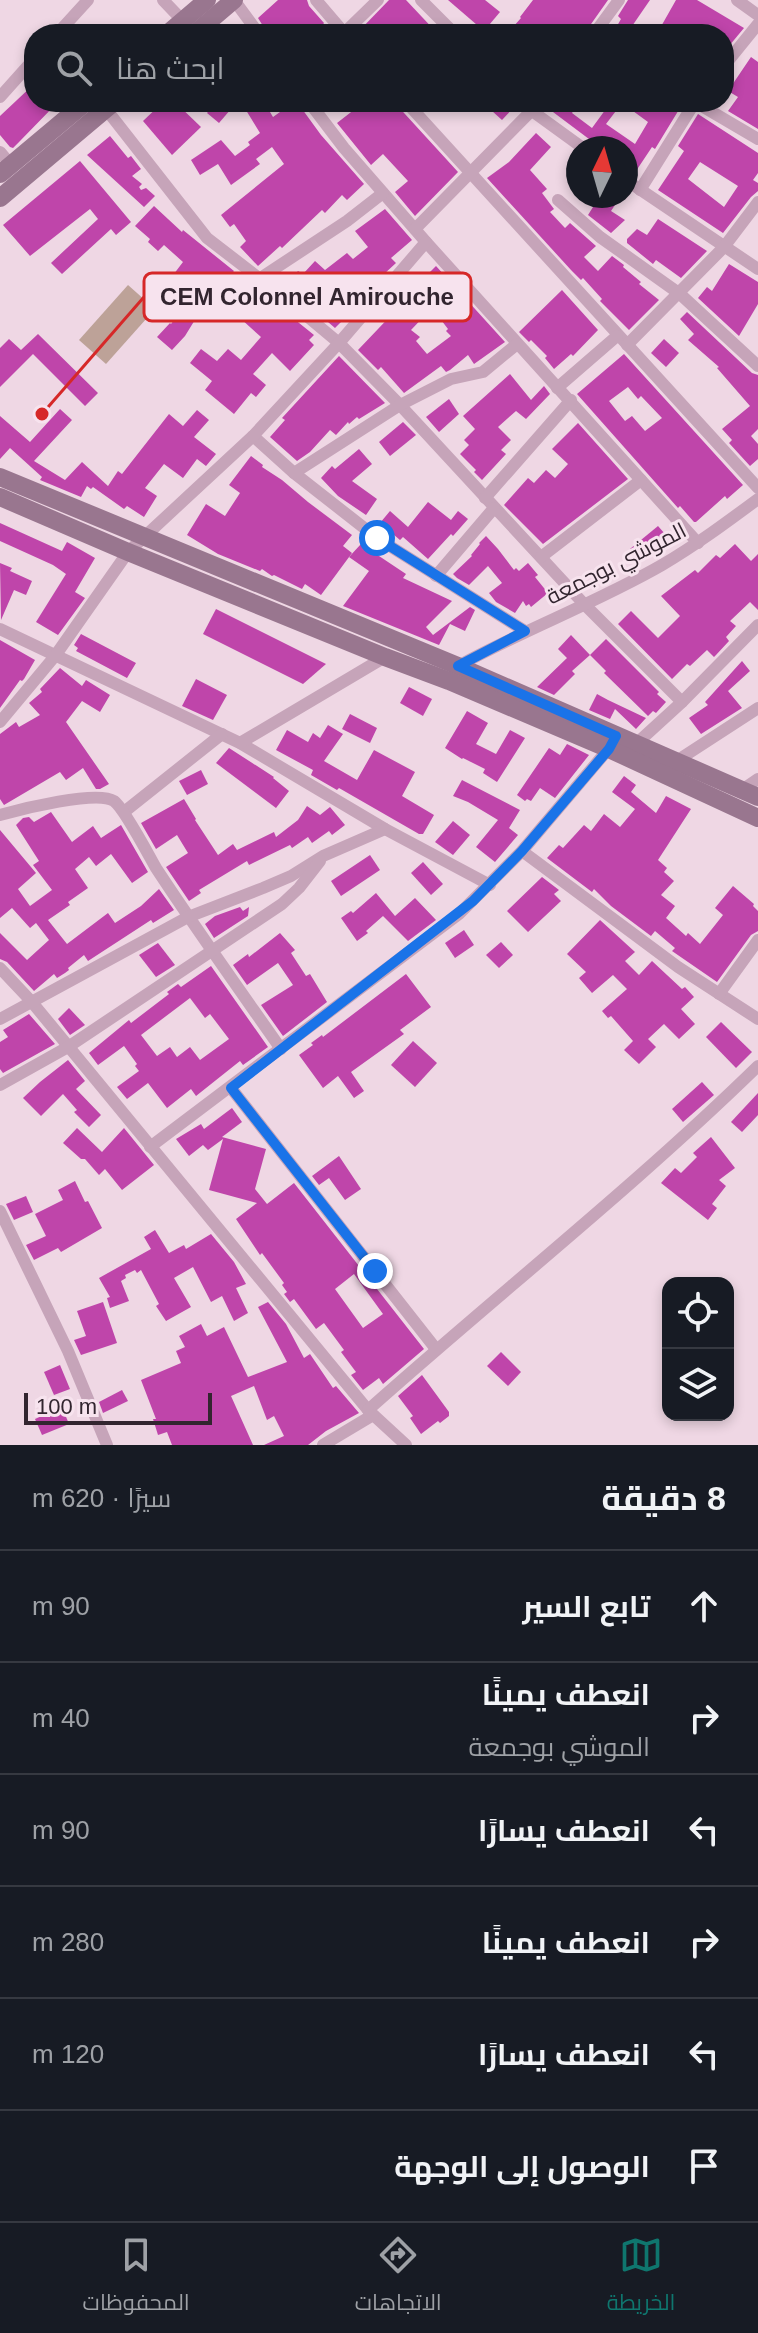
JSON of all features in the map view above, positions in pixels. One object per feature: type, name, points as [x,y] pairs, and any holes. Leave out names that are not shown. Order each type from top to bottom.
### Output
[{"type":"main road","points":[[190,24],[207,0]]},
{"type":"main road","points":[[193,24],[234,0]]},
{"type":"main road","points":[[4,164],[73,112]]},
{"type":"main road","points":[[0,198],[102,112]]},
{"type":"main road","points":[[0,477],[143,536],[612,742],[758,818]]},
{"type":"main road","points":[[0,497],[385,657],[454,673]]},
{"type":"main road","points":[[612,742],[636,744],[750,793]]},
{"type":"street","points":[[66,24],[88,0]]},
{"type":"street","points":[[163,0],[185,24]]},
{"type":"street","points":[[234,0],[252,24]]},
{"type":"street","points":[[316,0],[336,24]]},
{"type":"street","points":[[355,24],[378,0]]},
{"type":"street","points":[[421,0],[445,24]]},
{"type":"street","points":[[601,24],[619,0]]},
{"type":"street","points":[[737,0],[758,15]]},
{"type":"street","points":[[734,54],[758,24]]},
{"type":"street","points":[[0,97],[24,70]]},
{"type":"street","points":[[115,112],[207,238],[339,343],[584,604],[682,702]]},
{"type":"street","points":[[317,112],[426,242],[698,543]]},
{"type":"street","points":[[415,112],[758,488]]},
{"type":"street","points":[[415,229],[526,112]]},
{"type":"street","points":[[540,112],[569,136]]},
{"type":"street","points":[[689,112],[640,190],[758,269]]},
{"type":"street","points":[[712,112],[758,139]]},
{"type":"street","points":[[259,279],[347,221],[383,193]]},
{"type":"street","points":[[558,200],[600,237],[680,294],[758,366]]},
{"type":"street","points":[[557,388],[680,294],[724,247],[758,202]]},
{"type":"street","points":[[0,722],[55,656],[128,552],[253,436],[426,242]]},
{"type":"street","points":[[294,473],[400,405],[451,379],[483,372],[517,344]]},
{"type":"street","points":[[485,498],[571,400]]},
{"type":"street","points":[[253,436],[294,473],[377,538],[525,631]]},
{"type":"street","points":[[541,557],[641,480]]},
{"type":"street","name":"الموشي بوجمعة","points":[[454,673],[525,631],[626,585],[698,543],[758,499]]},
{"type":"street","points":[[436,576],[494,508]]},
{"type":"street","points":[[636,744],[758,625]]},
{"type":"street","points":[[0,629],[240,743],[385,829],[490,885]]},
{"type":"street","points":[[240,743],[385,657]]},
{"type":"street","points":[[675,762],[758,708]]},
{"type":"street","points":[[124,812],[222,734]]},
{"type":"street","points":[[150,1147],[459,914],[522,851],[612,742]]},
{"type":"street","points":[[750,793],[758,779]]},
{"type":"street","points":[[0,815],[28,807],[103,797],[114,802],[124,812],[188,917],[281,1049]]},
{"type":"street","points":[[0,1019],[188,917],[291,876],[323,856],[385,829]]},
{"type":"street","points":[[522,851],[678,967],[758,1019]]},
{"type":"street","points":[[0,1085],[68,1047],[282,904],[323,856]]},
{"type":"street","points":[[719,994],[758,940]]},
{"type":"street","points":[[0,968],[31,1001],[370,1412],[406,1445]]},
{"type":"street","points":[[323,1445],[370,1412],[436,1349],[587,1222],[758,1066]]},
{"type":"street","points":[[231,1088],[436,1349]]},
{"type":"street","points":[[0,1211],[68,1351],[107,1445]]},
{"type":"shaded area","points":[[128,285],[155,309],[106,364],[79,340]]},
{"type":"building","points":[[278,0],[307,0],[324,23],[262,24],[258,18]]},
{"type":"building","points":[[389,0],[406,0],[429,24],[366,24]]},
{"type":"building","points":[[448,0],[485,0],[500,12],[490,24],[476,24]]},
{"type":"building","points":[[533,0],[608,0],[591,24],[516,24]]},
{"type":"building","points":[[628,0],[650,0],[634,24],[618,24],[621,19],[618,16]]},
{"type":"building","points":[[676,0],[697,0],[744,28],[734,40],[734,24],[662,24]]},
{"type":"building","points":[[751,57],[758,62],[758,129],[730,112],[734,112],[734,103],[738,97],[734,95],[734,82]]},
{"type":"building","points":[[24,93],[24,112],[48,112],[13,148],[0,135],[0,116]]},
{"type":"building","points":[[152,112],[185,112],[201,127],[172,155],[143,121]]},
{"type":"building","points":[[208,112],[228,112],[219,123]]},
{"type":"building","points":[[247,112],[270,112],[273,117],[280,112],[304,112],[364,184],[347,200],[342,195],[325,213],[322,210],[258,266],[240,247],[246,241],[234,224],[230,227],[221,215],[284,164],[272,147],[256,159],[260,164],[231,185],[218,164],[200,175],[191,160],[221,140],[235,156],[260,133]]},
{"type":"building","points":[[351,112],[403,112],[458,172],[415,216],[395,192],[408,181],[383,154],[371,165],[337,123]]},
{"type":"building","points":[[493,112],[509,112],[502,120]]},
{"type":"building","points":[[553,112],[573,112],[592,128],[604,112],[615,112],[606,124],[623,136],[585,136]]},
{"type":"building","points":[[634,112],[678,112],[655,149],[652,147],[638,168],[638,139],[648,122]]},
{"type":"building","points":[[698,114],[758,153],[758,173],[753,180],[758,183],[758,191],[723,233],[658,190],[684,151],[678,146]],"holes":[[[700,162],[738,186],[724,207],[688,179]]]},
{"type":"building","points":[[536,133],[551,147],[530,170],[547,189],[542,193],[554,209],[550,212],[565,228],[570,223],[596,246],[584,257],[598,271],[612,256],[659,300],[629,330],[487,178],[509,162]]},
{"type":"building","points":[[110,136],[141,169],[132,176],[142,184],[139,187],[141,190],[146,188],[155,196],[144,207],[87,155]]},
{"type":"building","points":[[80,161],[131,222],[116,235],[111,229],[62,274],[51,263],[98,219],[90,209],[30,256],[3,225]]},
{"type":"building","points":[[154,206],[182,232],[234,271],[211,297],[214,300],[205,313],[201,310],[172,350],[157,337],[189,300],[167,283],[183,262],[164,245],[158,251],[135,226]]},
{"type":"building","points":[[592,208],[613,208],[611,211],[625,220],[611,233],[588,215]]},
{"type":"building","points":[[385,209],[412,240],[391,258],[396,263],[371,286],[374,289],[335,328],[303,295],[301,298],[286,284],[298,271],[303,274],[315,261],[325,270],[347,253],[353,259],[368,247],[355,231]]},
{"type":"building","points":[[658,219],[707,251],[681,278],[656,260],[653,264],[627,243],[637,229],[647,235]]},
{"type":"building","points":[[729,264],[758,282],[758,304],[739,336],[698,298],[707,287],[712,291]]},
{"type":"building","points":[[436,266],[505,342],[474,364],[468,355],[446,372],[441,366],[404,393],[381,367],[378,370],[358,350],[398,308],[406,316],[425,296],[416,286]],"holes":[[[432,308],[448,329],[446,331],[451,336],[427,354],[416,341],[420,337],[411,330]]]},
{"type":"building","points":[[253,286],[314,335],[309,340],[314,345],[290,371],[272,353],[253,374],[266,385],[256,397],[251,393],[234,414],[205,390],[212,381],[190,363],[201,349],[217,361],[228,349],[241,360],[261,337],[230,309]]},
{"type":"building","points":[[562,290],[598,330],[573,356],[571,354],[554,369],[545,358],[547,356],[519,332]]},
{"type":"building","points":[[687,312],[752,373],[758,375],[758,429],[751,436],[758,444],[758,459],[750,466],[729,443],[732,440],[722,429],[750,406],[719,367],[688,340],[694,334],[680,319]]},
{"type":"building","points":[[38,334],[98,393],[85,406],[33,354],[0,387],[0,348],[9,339],[21,350]]},
{"type":"building","points":[[664,339],[679,353],[666,367],[651,353]]},
{"type":"building","points":[[624,354],[743,485],[694,522],[577,394]],"holes":[[[628,387],[638,399],[641,396],[662,418],[645,431],[632,416],[625,421],[609,401]]]},
{"type":"building","points":[[339,356],[385,403],[348,422],[336,435],[330,430],[297,461],[270,437],[285,420],[282,418]]},
{"type":"building","points":[[510,374],[531,400],[544,386],[550,394],[526,419],[516,411],[498,427],[511,440],[501,450],[506,454],[482,480],[460,454],[469,445],[464,440],[475,429],[463,416]]},
{"type":"building","points":[[449,399],[459,414],[439,432],[426,417]]},
{"type":"building","points":[[60,409],[72,420],[34,461],[65,480],[82,462],[108,486],[118,471],[122,474],[169,414],[183,426],[197,410],[209,420],[194,437],[216,454],[206,466],[197,459],[183,478],[164,464],[145,488],[157,496],[144,517],[127,506],[124,509],[93,487],[87,486],[81,497],[40,480],[42,477],[10,448],[0,459],[0,416],[30,442]]},
{"type":"building","points":[[403,422],[416,435],[390,456],[379,442]]},
{"type":"building","points":[[578,423],[628,479],[543,544],[504,505],[528,478],[534,483],[546,470],[555,478],[568,464],[552,449]]},
{"type":"building","points":[[359,449],[372,464],[352,481],[377,499],[366,515],[338,496],[321,478],[332,466],[335,469]]},
{"type":"building","points":[[251,456],[352,535],[343,546],[352,553],[321,595],[305,584],[302,589],[262,569],[260,571],[218,554],[187,535],[206,504],[225,516],[240,493],[229,485]]},
{"type":"building","points":[[428,502],[451,520],[458,511],[468,519],[428,559],[403,537],[400,540],[380,523],[390,511],[408,527]]},
{"type":"building","points":[[0,523],[62,551],[67,542],[95,558],[75,592],[85,598],[58,635],[36,622],[66,574],[0,541]]},
{"type":"building","points":[[658,526],[665,534],[637,558],[630,549]]},
{"type":"building","points":[[486,536],[514,570],[519,571],[528,563],[548,593],[531,607],[523,601],[515,613],[496,602],[489,593],[502,583],[488,566],[469,585],[457,578],[453,574],[472,556]]},
{"type":"building","points":[[361,544],[406,574],[403,578],[452,601],[426,627],[433,635],[470,607],[475,610],[465,631],[450,624],[439,645],[343,606],[369,571],[349,557]]},
{"type":"building","points":[[735,544],[751,561],[758,554],[758,610],[750,602],[730,621],[736,626],[726,637],[729,641],[714,657],[707,650],[672,679],[618,624],[631,611],[658,638],[680,616],[661,596],[695,570],[698,573],[716,555],[720,558]]},
{"type":"building","points":[[0,563],[32,581],[26,595],[14,590],[1,620]]},
{"type":"building","points":[[216,609],[326,664],[303,684],[203,634]]},
{"type":"building","points":[[81,634],[136,663],[127,678],[76,651],[78,648],[74,645]]},
{"type":"building","points":[[571,635],[590,655],[572,671],[575,674],[554,695],[537,687],[567,658],[558,649]]},
{"type":"building","points":[[606,639],[666,702],[656,713],[653,711],[648,716],[590,655]]},
{"type":"building","points":[[0,640],[35,660],[0,708]]},
{"type":"building","points":[[742,661],[750,671],[728,691],[742,708],[701,734],[689,718],[708,705],[705,702]]},
{"type":"building","points":[[60,668],[82,686],[86,680],[110,695],[100,712],[82,701],[66,722],[109,784],[96,789],[83,768],[66,780],[60,772],[4,805],[0,799],[0,734],[16,722],[19,727],[40,715],[29,703],[42,692],[40,689]]},
{"type":"building","points":[[196,679],[227,695],[213,720],[182,706]]},
{"type":"building","points":[[409,687],[432,699],[423,716],[400,703]]},
{"type":"building","points":[[597,694],[646,718],[636,729],[615,709],[610,719],[589,710]]},
{"type":"building","points":[[467,711],[488,723],[476,744],[496,754],[510,730],[525,738],[497,782],[483,773],[485,769],[445,748]]},
{"type":"building","points":[[350,714],[377,728],[370,743],[342,729]]},
{"type":"building","points":[[328,725],[343,734],[324,761],[357,780],[374,750],[415,772],[402,796],[434,815],[423,834],[339,788],[337,790],[311,775],[313,770],[276,750],[287,730],[308,742],[313,733],[320,738]]},
{"type":"building","points":[[567,744],[589,755],[555,798],[540,788],[531,801],[517,795],[549,748],[560,755]]},
{"type":"building","points":[[229,748],[274,777],[289,791],[276,808],[216,763]]},
{"type":"building","points":[[201,770],[208,784],[187,795],[179,781]]},
{"type":"building","points":[[624,776],[636,785],[631,792],[656,813],[666,796],[691,809],[658,860],[667,868],[664,872],[674,881],[661,895],[675,906],[666,918],[700,944],[723,915],[715,908],[733,886],[758,911],[758,931],[751,935],[717,982],[672,951],[675,948],[655,931],[651,936],[594,889],[592,892],[547,858],[559,845],[563,848],[584,825],[591,831],[604,814],[620,827],[635,809],[612,792]]},
{"type":"building","points":[[462,780],[520,810],[509,828],[518,835],[495,862],[476,847],[498,820],[453,796]]},
{"type":"building","points":[[184,799],[218,855],[233,844],[237,850],[274,832],[276,837],[298,820],[307,806],[320,815],[330,807],[345,825],[332,835],[329,831],[312,843],[308,837],[292,848],[290,845],[249,865],[247,861],[199,890],[201,893],[189,901],[166,867],[188,853],[177,835],[156,849],[141,823]]},
{"type":"building","points":[[51,812],[72,842],[93,826],[101,838],[121,825],[148,872],[132,883],[111,854],[96,866],[89,857],[75,869],[88,888],[48,920],[67,944],[108,913],[115,923],[141,906],[159,889],[174,910],[153,923],[151,920],[88,961],[84,955],[65,973],[57,978],[54,974],[34,991],[7,962],[0,959],[0,933],[27,960],[49,940],[36,923],[30,928],[12,908],[0,918],[0,830],[36,873],[18,889],[30,906],[52,890],[33,865],[39,861],[16,825],[23,818],[29,817],[34,822]]},
{"type":"building","points":[[453,821],[470,835],[453,855],[435,842]]},
{"type":"building","points":[[370,855],[380,870],[341,896],[331,881]]},
{"type":"building","points":[[423,862],[443,884],[431,895],[411,873]]},
{"type":"building","points":[[542,877],[559,890],[554,894],[561,901],[528,932],[507,911]]},
{"type":"building","points":[[376,893],[395,916],[415,898],[436,920],[408,941],[383,916],[357,941],[341,918],[351,911],[353,913]]},
{"type":"building","points":[[240,907],[243,911],[249,907],[248,916],[214,938],[205,924],[215,916]]},
{"type":"building","points":[[600,920],[635,952],[625,961],[639,975],[652,961],[694,997],[681,1009],[695,1024],[679,1039],[664,1024],[648,1039],[656,1047],[639,1064],[624,1050],[633,1041],[611,1016],[608,1018],[602,1011],[627,989],[613,975],[592,993],[579,978],[586,972],[567,954]]},
{"type":"building","points":[[464,930],[474,945],[455,958],[445,943]]},
{"type":"building","points":[[280,933],[295,950],[291,953],[306,976],[310,974],[327,1002],[283,1036],[261,1005],[293,985],[278,963],[247,985],[233,965]]},
{"type":"building","points":[[501,942],[513,955],[499,968],[486,955]]},
{"type":"building","points":[[158,943],[175,965],[156,977],[139,955]]},
{"type":"building","points":[[211,966],[268,1047],[243,1065],[240,1061],[196,1096],[191,1089],[167,1108],[148,1083],[127,1099],[117,1087],[139,1071],[124,1046],[98,1065],[89,1053],[178,984],[181,987]],"holes":[[[190,998],[205,1018],[210,1014],[229,1039],[200,1060],[190,1047],[177,1057],[170,1047],[157,1056],[141,1035]]]},
{"type":"building","points":[[406,974],[431,1007],[400,1030],[404,1034],[351,1072],[364,1091],[354,1098],[338,1076],[323,1088],[299,1055]]},
{"type":"building","points":[[69,1008],[85,1025],[70,1035],[58,1019]]},
{"type":"building","points":[[29,1014],[55,1044],[3,1073],[0,1069],[0,1042],[8,1037],[3,1030]]},
{"type":"building","points":[[721,1022],[752,1052],[736,1068],[706,1037]]},
{"type":"building","points":[[413,1041],[437,1063],[415,1087],[391,1065]]},
{"type":"building","points":[[68,1060],[85,1081],[76,1089],[101,1115],[89,1127],[74,1112],[77,1110],[63,1094],[41,1116],[23,1098]]},
{"type":"building","points":[[702,1082],[714,1095],[683,1122],[672,1109]]},
{"type":"building","points":[[758,1093],[758,1115],[742,1132],[731,1122]]},
{"type":"building","points":[[232,1108],[242,1122],[222,1137],[266,1149],[255,1189],[267,1204],[294,1183],[424,1349],[383,1384],[379,1378],[363,1390],[351,1375],[356,1372],[341,1352],[344,1350],[324,1323],[316,1329],[294,1299],[290,1302],[284,1294],[287,1292],[282,1285],[284,1283],[236,1219],[257,1203],[209,1190],[223,1139],[208,1150],[203,1145],[189,1156],[176,1139],[201,1124],[204,1129]],"holes":[[[354,1274],[383,1314],[363,1328],[335,1289]]]},
{"type":"building","points":[[77,1128],[102,1152],[124,1128],[154,1165],[122,1190],[105,1169],[99,1175],[85,1159],[63,1143]]},
{"type":"building","points":[[711,1137],[735,1168],[719,1180],[726,1186],[712,1204],[717,1208],[708,1220],[661,1183],[675,1168],[681,1173],[697,1157],[693,1153]]},
{"type":"building","points":[[339,1156],[361,1189],[345,1200],[329,1178],[319,1185],[312,1176]]},
{"type":"building","points":[[75,1181],[102,1228],[61,1252],[58,1248],[34,1260],[26,1245],[46,1236],[35,1214],[63,1200],[58,1190]]},
{"type":"building","points":[[26,1196],[33,1212],[14,1220],[6,1204]]},
{"type":"building","points":[[155,1230],[169,1253],[184,1245],[186,1249],[211,1234],[234,1262],[246,1284],[236,1288],[248,1313],[234,1321],[222,1296],[211,1302],[193,1267],[174,1278],[191,1307],[166,1321],[141,1270],[125,1275],[126,1278],[121,1281],[129,1301],[110,1308],[107,1298],[110,1297],[99,1278],[151,1249],[144,1237]]},
{"type":"building","points":[[103,1302],[117,1343],[81,1355],[74,1340],[86,1336],[77,1311]]},
{"type":"building","points":[[268,1302],[286,1324],[304,1358],[310,1354],[333,1388],[336,1386],[359,1413],[308,1445],[264,1445],[284,1436],[274,1416],[267,1420],[254,1386],[231,1396],[253,1445],[172,1445],[167,1432],[158,1435],[153,1419],[156,1419],[141,1380],[181,1363],[176,1351],[185,1347],[179,1336],[201,1324],[207,1336],[224,1327],[248,1377],[287,1362],[258,1307]]},
{"type":"building","points":[[501,1352],[521,1372],[508,1386],[487,1366]]},
{"type":"building","points":[[60,1365],[70,1389],[54,1395],[44,1372]]},
{"type":"building","points":[[422,1375],[449,1416],[421,1434],[410,1418],[413,1416],[398,1396]]},
{"type":"building","points":[[122,1390],[128,1401],[103,1413],[99,1402]]},
{"type":"building","points":[[62,1407],[69,1424],[42,1435],[35,1419]]},
{"type":"place","name":"CEM Colonnel Amirouche","points":[[42,414]]},
{"type":"route","points":[[375,1271],[231,1088],[459,914],[522,851],[609,749],[616,736],[458,666],[525,631],[377,538]]}]
